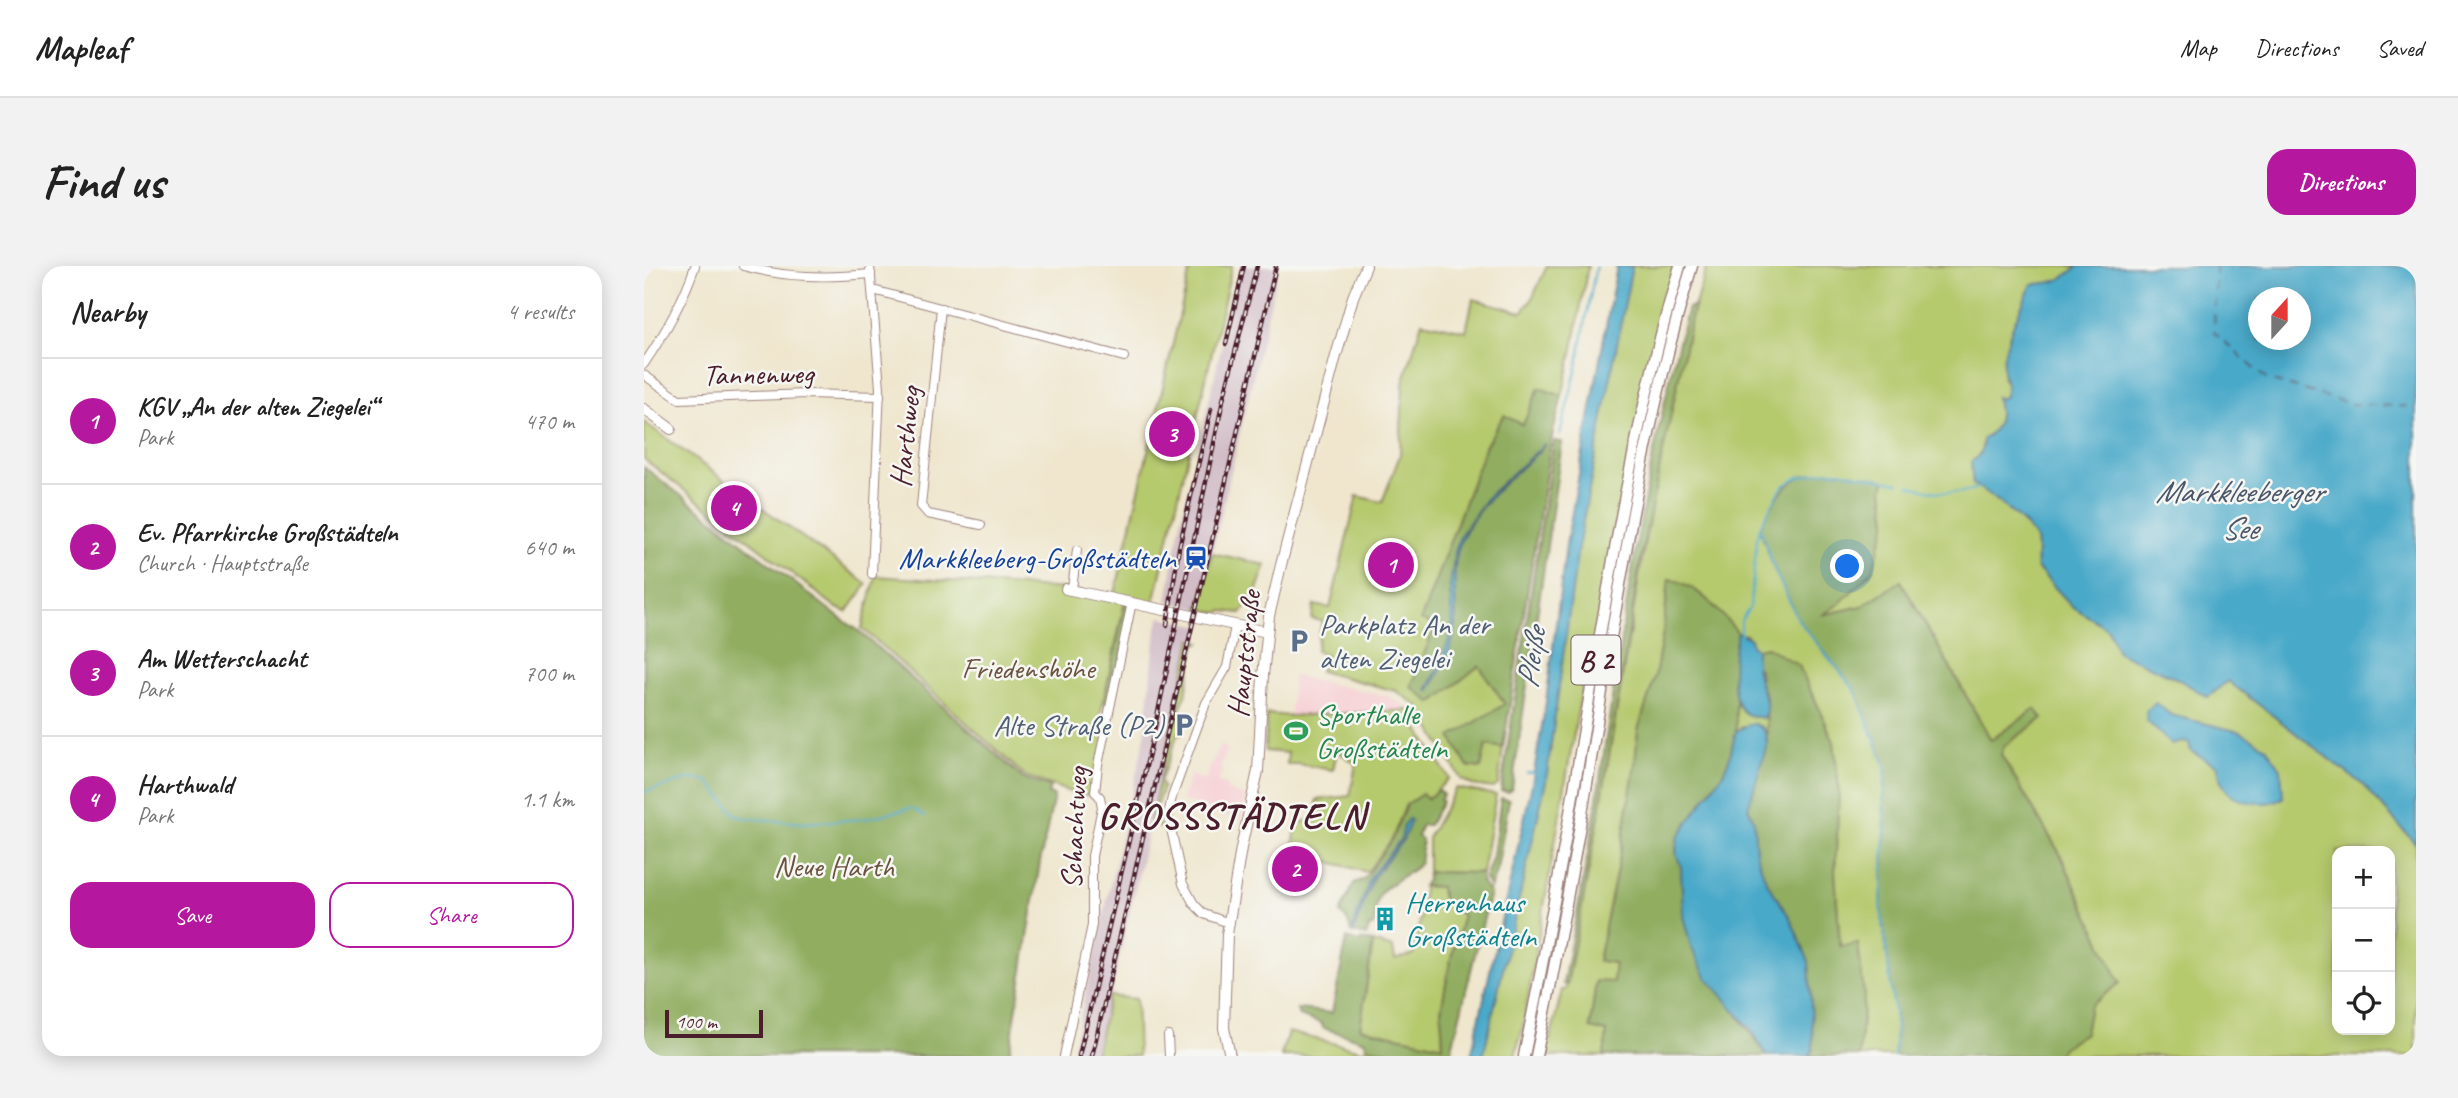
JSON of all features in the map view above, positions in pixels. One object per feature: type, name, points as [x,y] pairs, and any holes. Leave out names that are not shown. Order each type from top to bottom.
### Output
[{"type":"highway","name":"B 2","points":[[1524,1056],[1561,864],[1632,458],[1679,266]]},
{"type":"highway","name":"B 2","points":[[1536,1056],[1563,923],[1642,472],[1692,266]]},
{"type":"main road","name":"Hauptstraße","points":[[1230,1056],[1224,1028],[1229,923],[1258,771],[1267,632],[1280,565],[1336,356],[1353,297],[1366,266]]},
{"type":"main road","points":[[644,409],[671,429]]},
{"type":"main road","points":[[1069,589],[1267,632]]},
{"type":"street","points":[[644,364],[678,309],[695,266]]},
{"type":"street","points":[[743,266],[805,277],[871,270],[880,396],[872,574]]},
{"type":"street","points":[[873,290],[1124,357]]},
{"type":"street","name":"Harthweg","points":[[941,307],[921,506],[928,514],[981,526]]},
{"type":"street","name":"Tannenweg","points":[[644,375],[679,399],[807,394],[880,396]]},
{"type":"street","points":[[1069,589],[1077,550]]},
{"type":"street","name":"Schachtweg","points":[[1065,1056],[1092,925],[1092,856],[1102,807],[1096,792],[1098,765],[1132,602]]},
{"type":"street","points":[[1229,923],[1204,914],[1194,904],[1183,884],[1168,815],[1171,797],[1206,703],[1227,667],[1235,626]]},
{"type":"street","points":[[1168,1036],[1169,1056]]},
{"type":"shaded area","points":[[1240,266],[1279,266],[1199,609],[1167,601],[1180,525]]},
{"type":"shaded area","points":[[1161,617],[1201,626],[1198,639],[1192,639],[1099,1047],[1095,1056],[1071,1056],[1145,736],[1156,630]]},
{"type":"shaded area","points":[[1293,676],[1391,697],[1410,710],[1290,716]]},
{"type":"shaded area","points":[[1220,745],[1228,749],[1220,768],[1223,770],[1218,782],[1226,785],[1228,790],[1247,797],[1241,820],[1182,801],[1190,775],[1204,780]]},
{"type":"green space","name":"Friedenshöhe","points":[[1191,266],[1232,266],[1153,607],[1125,601],[1099,721],[1108,724],[1095,792],[1082,796],[1025,776],[862,628],[876,576],[1066,589],[1114,598]]},
{"type":"green space","points":[[1547,266],[1588,266],[1562,396],[1539,388],[1523,426],[1504,416],[1486,445],[1421,619],[1435,626],[1432,703],[1479,665],[1505,704],[1452,738],[1468,766],[1481,768],[1486,745],[1503,748],[1498,785],[1493,788],[1472,785],[1461,779],[1418,706],[1396,691],[1320,671],[1326,655],[1316,651],[1322,621],[1312,619],[1314,605],[1330,608],[1357,496],[1382,502],[1400,455],[1403,384],[1422,322],[1466,331],[1473,299],[1522,312],[1532,299]]},
{"type":"green space","points":[[1632,266],[1674,266],[1647,370],[1587,683],[1583,682],[1523,1026],[1515,1056],[1483,1056],[1546,781],[1578,547]]},
{"type":"green space","points":[[1707,266],[2078,266],[2054,284],[2002,377],[2007,392],[2001,399],[1996,397],[1998,421],[1993,431],[1983,439],[1980,452],[1971,462],[1973,484],[1999,501],[2033,533],[2037,547],[2037,568],[2072,606],[2108,629],[2118,652],[2178,679],[2208,697],[2228,681],[2363,785],[2416,844],[2416,1056],[2058,1056],[2062,1048],[2085,1033],[2090,1006],[2119,983],[2060,854],[2001,755],[2004,746],[2043,718],[2035,709],[1991,740],[1901,581],[1862,606],[1819,616],[1887,521],[1884,480],[1838,471],[1760,529],[1775,571],[1799,621],[1855,690],[1886,767],[1881,907],[1896,1027],[1894,1056],[1859,1056],[1864,995],[1858,944],[1840,946],[1835,872],[1839,791],[1834,742],[1813,694],[1767,647],[1756,649],[1747,635],[1738,633],[1714,606],[1669,579],[1655,677],[1638,730],[1621,850],[1598,961],[1615,963],[1613,983],[1596,982],[1590,1027],[1607,1032],[1604,1056],[1546,1056],[1562,990],[1566,989],[1600,810],[1651,506],[1691,317]],"holes":[[[2156,704],[2171,715],[2255,804],[2221,782],[2218,766],[2191,751],[2189,743],[2181,742]]]},
{"type":"green space","points":[[1694,305],[1641,557],[1600,810],[1567,985],[1563,984],[1592,829],[1646,493],[1672,369],[1688,308]]},
{"type":"green space","points":[[1539,388],[1562,396],[1551,441],[1503,748],[1486,745],[1481,768],[1467,766],[1451,737],[1505,704],[1479,666],[1432,703],[1411,687],[1435,626],[1421,620],[1486,445],[1504,415],[1523,425]]},
{"type":"green space","points":[[644,422],[867,584],[847,612],[837,608],[644,459]]},
{"type":"green space","points":[[1554,441],[1562,442],[1512,789],[1509,792],[1501,791]]},
{"type":"green space","name":"Neue Harth","points":[[644,467],[859,631],[1024,779],[1050,787],[1048,794],[1054,796],[1040,862],[1009,1056],[644,1056]]},
{"type":"green space","points":[[1839,471],[1885,480],[1883,489],[1887,521],[1873,570],[1839,604],[1822,615],[1862,606],[1901,581],[1991,740],[2035,709],[2043,718],[2004,746],[2001,755],[2060,854],[2120,983],[2090,1006],[2085,1033],[2062,1048],[2058,1056],[1894,1056],[1896,1027],[1881,907],[1886,767],[1855,690],[1799,621],[1775,571],[1760,529],[1779,494],[1793,481],[1817,472]]},
{"type":"green space","points":[[1212,553],[1266,565],[1254,597],[1241,613],[1199,609]]},
{"type":"green space","points":[[1669,579],[1698,592],[1738,633],[1733,682],[1736,731],[1729,760],[1722,775],[1678,837],[1676,852],[1681,867],[1683,916],[1734,1009],[1767,1056],[1604,1056],[1607,1032],[1590,1028],[1596,981],[1613,982],[1615,963],[1598,961],[1621,850],[1638,730],[1655,677]]},
{"type":"green space","points":[[1126,601],[1132,602],[1112,704],[1104,702]]},
{"type":"green space","points":[[1192,639],[1200,642],[1195,645],[1186,694],[1179,711],[1184,714],[1180,718],[1182,734],[1178,733],[1160,782],[1163,787],[1155,811],[1155,814],[1160,814],[1163,810],[1164,830],[1150,821]]},
{"type":"green space","points":[[1767,647],[1799,666],[1834,742],[1839,791],[1835,872],[1840,946],[1858,944],[1864,995],[1859,1056],[1809,1056],[1813,1049],[1809,962],[1790,918],[1766,881],[1756,854],[1754,821],[1748,807],[1767,744],[1766,697],[1755,664],[1756,649]]},
{"type":"green space","points":[[1736,699],[1742,711],[1763,718],[1767,710],[1766,733],[1761,726],[1743,726],[1736,731]]},
{"type":"green space","points":[[1410,710],[1409,715],[1449,778],[1427,800],[1406,805],[1392,839],[1367,872],[1293,852],[1296,823],[1317,819],[1317,800],[1350,796],[1356,764],[1337,751],[1333,770],[1287,764],[1288,753],[1265,751],[1267,714],[1290,716]]},
{"type":"green space","points":[[1456,788],[1496,795],[1482,873],[1428,872],[1428,838]]},
{"type":"green space","points":[[1438,790],[1443,795],[1440,800],[1442,802],[1429,825],[1422,825],[1417,836],[1422,840],[1418,866],[1381,893],[1376,904],[1374,925],[1369,927],[1366,936],[1351,932],[1348,921],[1340,913],[1354,883],[1364,879],[1392,839],[1406,805],[1422,794],[1427,799]]},
{"type":"green space","points":[[1501,798],[1509,800],[1497,869],[1490,888],[1485,879],[1493,856]]},
{"type":"green space","points":[[1428,872],[1482,873],[1481,882],[1490,893],[1450,1056],[1410,1056],[1366,1047],[1365,1041],[1323,1028],[1321,1023],[1299,1016],[1297,1009],[1332,1013],[1347,938],[1359,942],[1373,942],[1360,1028],[1443,1046],[1441,1011],[1463,915],[1444,902],[1440,887],[1423,886]]},
{"type":"green space","points":[[1423,886],[1440,887],[1444,902],[1463,915],[1441,1011],[1443,1046],[1360,1028],[1373,942],[1393,948],[1395,960],[1413,955],[1422,911]]},
{"type":"green space","points":[[1109,996],[1136,999],[1138,1056],[1095,1056]]},
{"type":"green space","points":[[1288,1032],[1364,1051],[1366,1047],[1410,1056],[1281,1056]]},
{"type":"water","points":[[1617,266],[1632,266],[1578,547],[1546,781],[1483,1056],[1471,1056],[1532,784],[1546,702],[1566,545]]},
{"type":"water","name":"Markkleeberger See","points":[[2078,266],[2416,266],[2416,844],[2363,785],[2228,681],[2208,697],[2178,679],[2118,652],[2108,629],[2072,606],[2037,568],[2036,540],[2026,526],[1998,501],[1973,484],[1971,462],[1979,455],[1983,439],[1998,421],[1996,397],[2001,399],[2005,396],[2005,349],[2021,307],[2032,284],[2062,278]]},
{"type":"water","points":[[1546,443],[1488,500],[1466,530],[1455,563],[1454,635],[1429,691],[1427,690],[1437,671],[1452,626],[1450,586],[1460,536],[1488,496]]},
{"type":"water","points":[[1738,633],[1750,638],[1756,649],[1757,671],[1766,705],[1763,718],[1744,712],[1735,695],[1733,661]]},
{"type":"water","points":[[2156,703],[2171,715],[2240,732],[2266,747],[2281,769],[2283,798],[2258,803],[2233,796],[2222,783],[2218,766],[2191,751],[2189,743],[2172,745],[2147,721],[2146,711]]},
{"type":"water","points":[[1752,723],[1764,730],[1767,744],[1748,808],[1754,821],[1756,854],[1766,881],[1790,918],[1809,962],[1813,1049],[1809,1056],[1767,1056],[1751,1029],[1706,977],[1691,947],[1683,916],[1681,867],[1676,852],[1678,837],[1722,775],[1729,760],[1736,731]]},
{"type":"water","points":[[1408,819],[1411,820],[1403,840],[1373,878],[1353,933],[1351,932],[1371,876],[1401,839]]},
{"type":"waterway","points":[[1560,434],[1577,367],[1596,266]]},
{"type":"waterway","points":[[1741,636],[1741,621],[1750,607],[1757,538],[1762,522],[1783,486],[1797,478],[1820,472],[1839,471],[1899,483]]},
{"type":"waterway","points":[[1908,485],[1952,493],[1979,487]]},
{"type":"waterway","points":[[1761,530],[1775,571],[1799,621],[1855,690],[1886,767],[1881,907],[1896,1027],[1894,1056]]},
{"type":"waterway","points":[[1527,773],[1537,773]]},
{"type":"waterway","points":[[644,792],[690,779],[706,780]]},
{"type":"waterway","points":[[708,781],[736,815],[745,818],[803,823],[864,819],[911,808]]},
{"type":"waterway","points":[[914,809],[925,816]]},
{"type":"ferry route","points":[[2216,266],[2214,332],[2266,379],[2351,404],[2416,407]]},
{"type":"railway","points":[[1226,344],[1244,266]]},
{"type":"railway","points":[[1079,1056],[1153,736],[1223,400],[1257,266]]},
{"type":"railway","points":[[1092,1056],[1276,266]]},
{"type":"railway","points":[[1167,625],[1179,548],[1211,409]]},
{"type":"place","name":"Am Wetterschacht","points":[[1172,434]]},
{"type":"place","name":"Harthwald","points":[[734,508]]},
{"type":"place","name":"Markkleeberg-Großstädteln","points":[[1196,558]]},
{"type":"place","name":"KGV „An der alten Ziegelei“","points":[[1391,565]]},
{"type":"place","name":"Parkplatz An der alten Ziegelei","points":[[1299,641]]},
{"type":"place","name":"Alte Straße (P2)","points":[[1184,725]]},
{"type":"place","name":"Sporthalle Großstädteln","points":[[1296,731]]},
{"type":"place","name":"Ev. Pfarrkirche Großstädteln","points":[[1295,869]]},
{"type":"place","name":"Herrenhaus Großstädteln","points":[[1385,919]]},
{"type":"district","name":"GROSSSTÄDTELN","points":[[1232,815]]},
{"type":"water label","name":"Pleiße","points":[[1531,658]]}]
